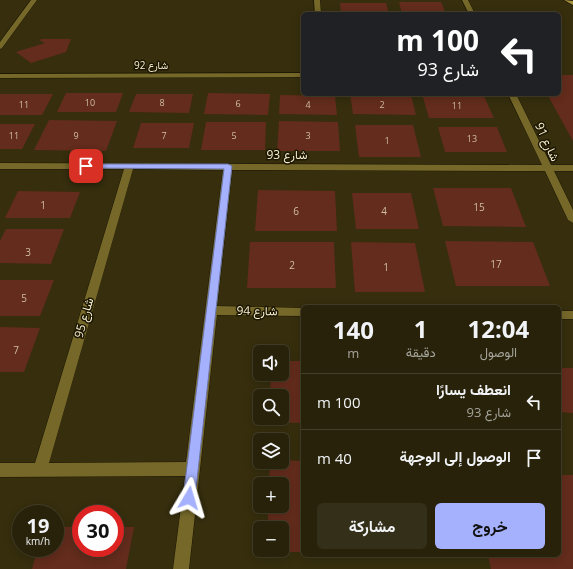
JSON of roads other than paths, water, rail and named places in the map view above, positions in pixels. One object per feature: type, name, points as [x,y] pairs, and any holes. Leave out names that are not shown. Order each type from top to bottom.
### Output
[{"type":"main road","points":[[567,0],[573,3]]},
{"type":"street","points":[[0,47],[34,0]]},
{"type":"street","points":[[317,0],[318,12]]},
{"type":"street","points":[[465,0],[471,12]]},
{"type":"street","name":"شارع 92","points":[[0,76],[301,75]]},
{"type":"street","name":"شارع 91","points":[[513,96],[546,168],[573,220]]},
{"type":"street","name":"شارع 93","points":[[0,166],[573,168]]},
{"type":"street","name":"شارع 95","points":[[40,470],[129,166]]},
{"type":"street","points":[[180,569],[228,166]]},
{"type":"street","name":"شارع 94","points":[[211,310],[301,312]]},
{"type":"street","points":[[561,315],[573,315]]},
{"type":"street","points":[[0,470],[192,469]]}]
